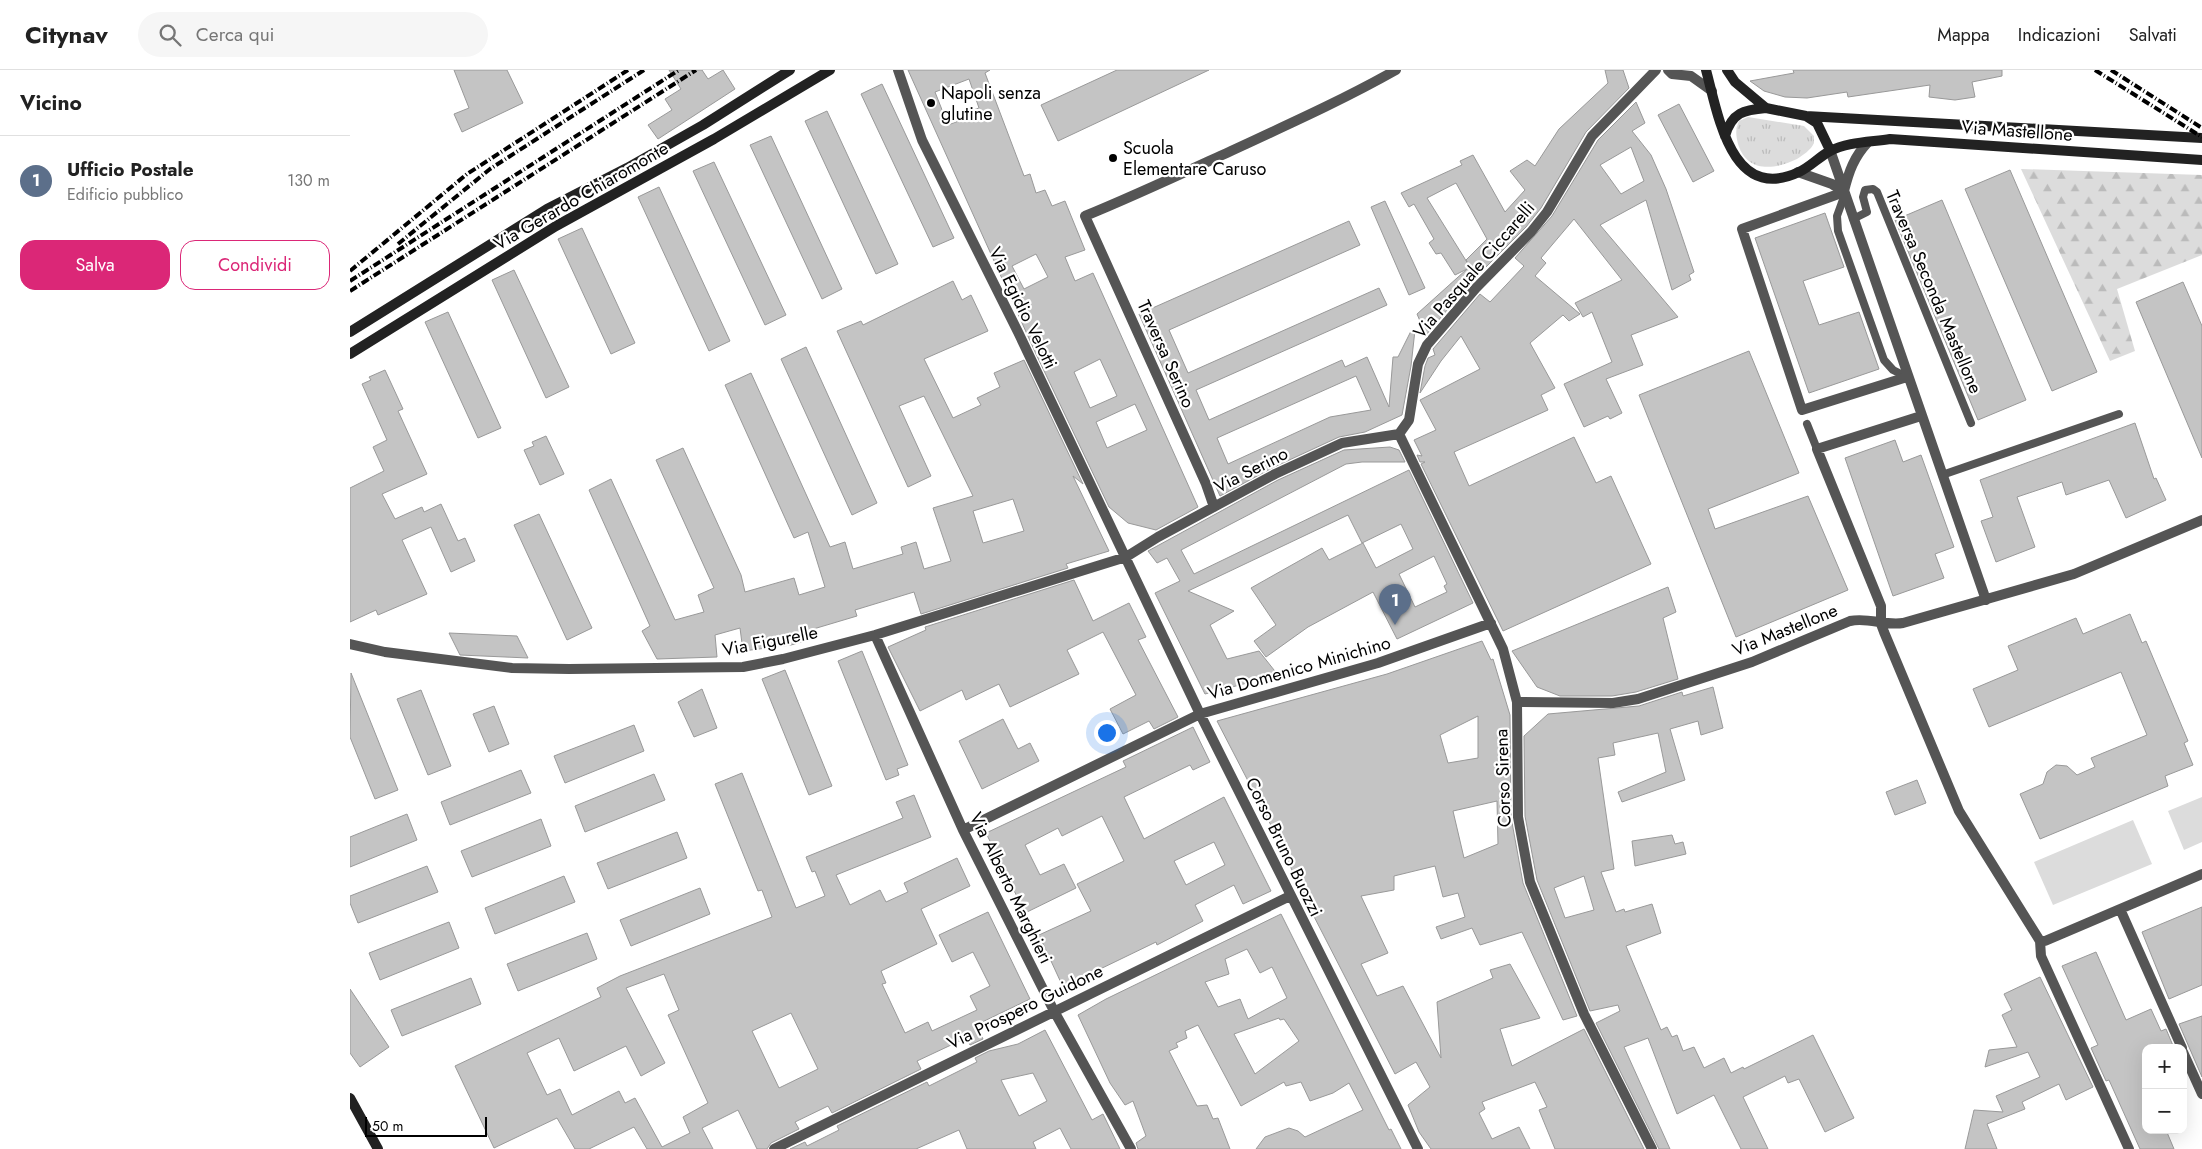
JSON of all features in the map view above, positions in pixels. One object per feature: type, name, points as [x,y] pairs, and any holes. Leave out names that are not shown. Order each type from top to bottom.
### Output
[{"type":"street","name":"Via Gerardo Chiaromonte","points":[[350,332],[547,209],[627,168],[695,130],[790,70]]},
{"type":"street","name":"Via Gerardo Chiaromonte","points":[[350,354],[556,226],[714,139],[830,70]]},
{"type":"street","name":"Via Egidio Velotti","points":[[898,70],[922,140],[1126,557]]},
{"type":"street","name":"Traversa Serino","points":[[1214,507],[1198,466],[1084,216],[1119,202],[1362,90],[1396,70]]},
{"type":"street","name":"Via Pasquale Ciccarelli","points":[[1399,434],[1409,420],[1418,364],[1427,345],[1476,288],[1531,232],[1547,212],[1592,136],[1656,70]]},
{"type":"street","points":[[1668,70],[1672,74],[1691,76],[1712,91]]},
{"type":"street","points":[[1706,70],[1728,145],[1744,168],[1762,177],[1780,178],[1798,172],[1830,150]]},
{"type":"street","points":[[1727,70],[1740,87],[1766,108]]},
{"type":"street","points":[[1725,136],[1728,126],[1745,110],[1766,108],[1806,116],[1816,123],[1830,150],[1907,377],[1986,600]]},
{"type":"street","name":"Via Mastellone","points":[[1806,116],[2202,138]]},
{"type":"street","name":"Via Mastellone","points":[[1830,150],[1850,144],[1899,139],[2202,160]]},
{"type":"street","points":[[1844,193],[1853,163],[1858,153],[1868,142]]},
{"type":"street","points":[[1798,172],[1832,184],[1844,193]]},
{"type":"street","points":[[1844,193],[1742,229],[1802,410],[1907,377]]},
{"type":"street","points":[[1921,416],[1817,449],[1881,606],[1881,624],[1959,811],[2040,941],[2041,956],[2129,1149]]},
{"type":"street","name":"Via Serino","points":[[1126,557],[1275,474],[1342,443],[1399,434]]},
{"type":"street","name":"Corso Sirena","points":[[1399,434],[1503,649],[1517,702],[1518,817],[1530,882],[1584,1014],[1652,1149]]},
{"type":"street","name":"Via Mastellone","points":[[1517,702],[1613,703],[1638,699],[1752,662],[1850,621],[1862,619],[1881,624],[1903,623],[2074,574],[2202,520]]},
{"type":"street","name":"Via Figurelle","points":[[350,644],[385,652],[512,668],[683,669],[743,667],[783,659],[876,635],[1126,557]]},
{"type":"street","name":"Corso Bruno Buozzi","points":[[1126,557],[1200,714],[1418,1149]]},
{"type":"street","name":"Via Domenico Minichino","points":[[963,830],[1200,714],[1378,663],[1491,623]]},
{"type":"street","name":"Via Alberto Marghieri","points":[[876,635],[963,830],[1054,1011],[1131,1149]]},
{"type":"street","points":[[2040,941],[2045,941],[2202,874]]},
{"type":"street","name":"Via Prospero Guidone","points":[[774,1149],[1290,896]]},
{"type":"street","points":[[2120,909],[2180,1044]]},
{"type":"street","points":[[2187,1061],[2202,1094]]},
{"type":"street","points":[[350,1098],[378,1149]]},
{"type":"lane","name":"Traversa Seconda Mastellone","points":[[1853,219],[1867,214],[1864,192],[1867,189],[1875,190],[1971,423]]},
{"type":"lane","points":[[1844,193],[1837,216],[1838,230],[1884,360],[1893,370],[1907,377]]},
{"type":"lane","points":[[1942,475],[2120,414]]},
{"type":"lane","points":[[1807,424],[1817,449]]},
{"type":"green space","points":[[1748,117],[1804,126],[1814,136],[1814,143],[1804,154],[1788,163],[1771,167],[1755,164],[1742,153],[1737,138],[1736,130],[1739,121]]},
{"type":"green space","points":[[2021,169],[2202,175],[2202,255],[2117,289],[2135,351],[2110,361]]},
{"type":"green space","points":[[2202,797],[2202,842],[2184,850],[2168,811]]},
{"type":"green space","points":[[2133,820],[2152,864],[2053,905],[2034,862]]},
{"type":"building","points":[[454,70],[507,70],[523,103],[462,132],[454,114],[469,108]]},
{"type":"building","points":[[669,70],[702,70],[708,79],[723,70],[735,89],[658,139],[648,125],[672,110],[665,99],[681,89]]},
{"type":"building","points":[[908,70],[990,70],[985,73],[1024,176],[1030,174],[1036,193],[1045,190],[1052,206],[1065,201],[1085,250],[1065,257],[1075,281],[1093,273],[1198,507],[1156,530],[1128,523],[1109,507],[1036,354]],"holes":[[[969,79],[979,108],[973,110],[975,115],[948,125],[935,92]],[[1036,254],[1048,277],[1024,289],[1012,266]],[[1100,359],[1117,396],[1090,408],[1074,372]],[[1135,404],[1147,430],[1107,448],[1096,422]]]},
{"type":"building","points":[[1117,70],[1209,70],[1058,141],[1041,105]]},
{"type":"building","points":[[1605,70],[1623,70],[1629,88],[1586,132],[1541,208],[1526,227],[1469,284],[1426,335],[1417,314],[1467,269],[1455,275],[1441,253],[1436,254],[1429,243],[1434,239],[1414,204],[1409,207],[1401,193],[1462,165],[1460,161],[1473,155],[1505,212],[1525,190],[1510,171],[1527,160],[1535,166],[1559,129],[1608,83]],"holes":[[[1456,183],[1487,239],[1466,260],[1470,267],[1427,198]]]},
{"type":"building","points":[[1793,70],[2002,70],[2002,76],[1972,82],[1975,97],[1955,100],[1929,97],[1930,85],[1848,97],[1847,92],[1807,98],[1785,97],[1764,91],[1750,81],[1794,73]]},
{"type":"building","points":[[882,84],[954,238],[933,247],[861,94]]},
{"type":"building","points":[[1636,102],[1645,123],[1632,131],[1651,155],[1666,189],[1694,272],[1689,275],[1691,280],[1672,290],[1646,200],[1600,225],[1678,317],[1631,335],[1643,365],[1606,379],[1622,413],[1610,419],[1608,416],[1584,427],[1564,384],[1612,362],[1592,312],[1583,317],[1575,303],[1622,280],[1574,219],[1541,258],[1546,263],[1535,276],[1580,314],[1569,321],[1563,315],[1530,343],[1555,388],[1541,395],[1548,410],[1454,452],[1469,486],[1574,437],[1596,483],[1611,476],[1651,564],[1503,631],[1421,464],[1425,462],[1420,462],[1417,455],[1422,456],[1414,440],[1436,430],[1420,400],[1480,369],[1461,336],[1441,361],[1420,393],[1425,366],[1428,358],[1435,355],[1433,349],[1480,294],[1490,302],[1524,266],[1515,258],[1552,216],[1598,140]],"holes":[[[1631,147],[1644,181],[1621,194],[1600,165]]]},
{"type":"building","points":[[1679,104],[1714,171],[1693,182],[1658,115]]},
{"type":"building","points":[[827,111],[898,264],[876,274],[805,121]]},
{"type":"building","points":[[771,136],[842,289],[822,299],[750,145]]},
{"type":"building","points":[[714,162],[786,315],[765,325],[693,171]]},
{"type":"building","points":[[2010,170],[2097,372],[2052,391],[1965,189]]},
{"type":"building","points":[[659,187],[730,341],[709,351],[638,197]]},
{"type":"building","points":[[1942,200],[2026,400],[1978,420],[1895,220]]},
{"type":"building","points":[[1385,201],[1425,288],[1409,295],[1371,207]]},
{"type":"building","points":[[1825,213],[1844,267],[1803,281],[1819,325],[1859,312],[1879,369],[1809,393],[1755,238]]},
{"type":"building","points":[[1349,221],[1360,245],[1169,330],[1188,373],[1379,288],[1387,305],[1196,390],[1209,420],[1342,360],[1345,367],[1367,357],[1389,407],[1393,357],[1398,357],[1412,329],[1415,330],[1411,366],[1402,415],[1365,432],[1339,437],[1272,468],[1220,496],[1139,314]],"holes":[[[1356,376],[1371,410],[1330,417],[1228,464],[1217,438]]]},
{"type":"building","points":[[582,228],[635,343],[611,354],[558,239]]},
{"type":"building","points":[[514,270],[569,387],[546,398],[492,280]]},
{"type":"building","points":[[953,281],[962,300],[971,295],[988,331],[924,359],[953,418],[981,405],[977,398],[1000,387],[994,373],[1024,360],[1083,484],[1073,476],[1109,551],[1066,564],[1068,568],[921,614],[914,592],[855,610],[857,616],[810,630],[812,639],[791,645],[743,651],[740,628],[715,635],[717,657],[657,659],[642,631],[650,626],[589,490],[611,479],[675,620],[704,612],[698,595],[714,588],[656,460],[683,448],[741,575],[745,592],[794,578],[799,595],[825,587],[808,532],[794,538],[725,385],[751,373],[830,547],[845,542],[853,569],[903,554],[901,547],[916,542],[924,569],[951,561],[933,508],[973,496],[924,396],[899,406],[931,476],[908,487],[837,331],[861,321],[863,325]],"holes":[[[1013,499],[1024,531],[983,543],[973,511]]]},
{"type":"building","points":[[2183,282],[2202,326],[2202,458],[2136,302]]},
{"type":"building","points":[[448,312],[501,428],[478,438],[425,322]]},
{"type":"building","points":[[806,347],[877,503],[852,515],[781,359]]},
{"type":"building","points":[[1749,351],[1799,473],[1708,509],[1715,529],[1808,496],[1848,590],[1736,637],[1639,395]]},
{"type":"building","points":[[385,370],[403,409],[398,411],[427,474],[382,494],[395,519],[422,507],[424,512],[441,504],[458,541],[465,538],[475,561],[451,572],[431,527],[402,540],[427,594],[378,615],[376,610],[350,622],[350,488],[384,471],[373,447],[387,440],[362,384],[371,380],[369,377]]},
{"type":"building","points":[[2135,423],[2154,479],[2156,478],[2166,500],[2126,518],[2109,480],[2066,495],[2062,482],[2017,497],[2035,547],[1996,562],[1981,521],[1993,517],[1980,480]]},
{"type":"building","points":[[546,436],[564,474],[540,485],[524,450],[534,446],[532,442]]},
{"type":"building","points":[[1895,440],[1903,462],[1921,455],[1954,547],[1935,554],[1944,578],[1893,596],[1845,458]]},
{"type":"building","points":[[1390,447],[1399,450],[1405,462],[1346,464],[1181,550],[1194,574],[1409,470],[1473,603],[1397,639],[1373,592],[1308,627],[1266,657],[1254,641],[1276,625],[1251,588],[1322,548],[1329,560],[1363,543],[1376,568],[1413,549],[1401,524],[1362,543],[1348,515],[1188,591],[1234,611],[1210,625],[1227,659],[1259,651],[1278,675],[1205,694],[1155,593],[1180,581],[1167,558],[1157,563],[1148,551],[1278,480],[1344,450]],"holes":[[[1434,556],[1447,584],[1444,586],[1447,592],[1415,607],[1399,574]]]},
{"type":"building","points":[[539,514],[592,628],[567,640],[514,525]]},
{"type":"building","points":[[1074,580],[1093,621],[1129,603],[1146,637],[1138,640],[1178,717],[1154,729],[1149,721],[1123,734],[1110,709],[1136,695],[1103,632],[1067,650],[1079,674],[1010,707],[999,684],[966,700],[962,690],[920,711],[888,647],[926,630],[925,627]]},
{"type":"building","points":[[1668,587],[1676,612],[1663,618],[1678,679],[1636,692],[1612,696],[1560,696],[1537,687],[1512,651]]},
{"type":"building","points":[[2130,614],[2142,643],[2146,641],[2188,741],[2184,743],[2193,765],[2165,776],[2168,786],[2040,839],[2020,794],[2043,784],[2047,772],[2056,765],[2067,766],[2077,775],[2095,767],[2091,758],[2147,735],[2121,672],[1989,727],[1973,689],[2018,670],[2008,646],[2076,618],[2083,634]]},
{"type":"building","points":[[449,633],[517,636],[528,658],[460,655]]},
{"type":"building","points":[[1482,641],[1491,660],[1493,659],[1510,715],[1511,817],[1523,883],[1577,1016],[1563,1020],[1522,932],[1480,945],[1472,928],[1441,939],[1436,927],[1465,917],[1458,893],[1443,897],[1435,866],[1394,876],[1394,890],[1361,896],[1388,953],[1361,964],[1377,996],[1403,986],[1441,1058],[1437,1002],[1493,978],[1490,970],[1510,964],[1540,1018],[1500,1029],[1512,1066],[1584,1029],[1644,1149],[1555,1149],[1539,1110],[1547,1107],[1535,1082],[1482,1102],[1485,1109],[1479,1113],[1492,1139],[1519,1127],[1530,1149],[1431,1149],[1419,1132],[1408,1105],[1430,1087],[1416,1062],[1395,1074],[1306,901],[1276,835],[1217,721],[1387,674]],"holes":[[[1478,716],[1478,758],[1448,763],[1440,735]],[[1497,801],[1498,844],[1464,858],[1453,811]]]},
{"type":"building","points":[[862,651],[908,765],[897,769],[899,775],[886,780],[838,661]]},
{"type":"building","points":[[785,670],[832,786],[809,795],[762,679]]},
{"type":"building","points":[[351,673],[398,790],[375,799],[350,737]]},
{"type":"building","points":[[1713,687],[1723,728],[1701,735],[1698,721],[1670,729],[1685,780],[1622,802],[1618,792],[1666,772],[1658,733],[1613,743],[1615,755],[1598,758],[1614,869],[1601,872],[1616,912],[1624,909],[1625,912],[1652,904],[1661,933],[1626,946],[1661,1030],[1667,1027],[1672,1037],[1677,1035],[1683,1051],[1694,1047],[1704,1068],[1724,1058],[1731,1073],[1743,1067],[1744,1069],[1813,1035],[1854,1118],[1825,1132],[1799,1079],[1788,1083],[1785,1076],[1743,1097],[1768,1149],[1741,1149],[1714,1095],[1677,1114],[1648,1038],[1624,1047],[1670,1149],[1659,1149],[1596,1023],[1620,1011],[1618,1005],[1590,1011],[1537,880],[1525,816],[1524,736],[1548,714],[1639,706],[1682,692],[1683,696]],"holes":[[[1584,876],[1594,910],[1565,918],[1554,888]]]},
{"type":"building","points":[[702,689],[717,728],[694,737],[678,702]]},
{"type":"building","points":[[421,690],[451,766],[428,775],[397,699]]},
{"type":"building","points":[[494,706],[509,744],[489,752],[473,714]]},
{"type":"building","points":[[1003,719],[1018,749],[1030,743],[1039,761],[982,789],[959,741]]},
{"type":"building","points":[[634,725],[644,751],[565,783],[554,756]]},
{"type":"building","points":[[1193,727],[1210,762],[1193,770],[1190,765],[1124,797],[1144,839],[1224,797],[1271,891],[1243,904],[1234,885],[1195,905],[1203,921],[1157,945],[1156,942],[1063,987],[1039,935],[1091,911],[1077,884],[1124,861],[1102,816],[1062,836],[1058,828],[1025,845],[1040,875],[1064,864],[1076,888],[1025,913],[986,833],[1126,767],[1123,761]],"holes":[[[1214,842],[1225,865],[1186,885],[1174,861]]]},
{"type":"building","points":[[521,770],[531,793],[450,825],[441,802]]},
{"type":"building","points":[[742,773],[796,908],[825,896],[815,871],[812,872],[806,857],[903,818],[896,802],[914,795],[931,837],[836,875],[850,905],[880,890],[886,902],[908,892],[904,883],[957,858],[970,886],[921,909],[937,944],[881,971],[886,983],[882,984],[905,1033],[928,1022],[932,1031],[977,1010],[970,996],[990,986],[973,952],[952,962],[939,935],[988,912],[1030,999],[976,1025],[983,1039],[970,1045],[966,1038],[917,1061],[921,1069],[832,1113],[828,1106],[795,1122],[799,1129],[771,1143],[767,1149],[757,1149],[738,1110],[702,1128],[713,1149],[647,1149],[634,1127],[589,1149],[575,1149],[557,1118],[494,1148],[455,1066],[601,997],[597,988],[620,976],[772,917],[762,890],[758,891],[715,784]],"holes":[[[664,974],[679,1010],[668,1015],[708,1103],[683,1117],[690,1133],[662,1147],[635,1098],[625,1103],[619,1091],[572,1115],[560,1089],[547,1095],[527,1053],[559,1038],[574,1071],[626,1046],[641,1076],[665,1063],[626,988]],[[791,1013],[818,1069],[779,1088],[752,1031]]]},
{"type":"building","points":[[654,774],[665,800],[585,832],[575,806]]},
{"type":"building","points":[[1917,780],[1926,803],[1895,815],[1886,792]]},
{"type":"building","points":[[407,814],[417,840],[350,867],[350,837]]},
{"type":"building","points":[[541,819],[551,846],[472,877],[461,851]]},
{"type":"building","points":[[677,832],[687,858],[608,889],[597,863]]},
{"type":"building","points":[[1672,835],[1675,844],[1683,842],[1686,854],[1635,866],[1632,841]]},
{"type":"building","points":[[427,866],[438,892],[358,923],[350,903],[350,896]]},
{"type":"building","points":[[564,876],[575,902],[495,934],[485,908]]},
{"type":"building","points":[[700,888],[710,914],[631,946],[620,920]]},
{"type":"building","points":[[2202,907],[2202,985],[2169,999],[2142,932]]},
{"type":"building","points":[[1281,914],[1389,1130],[1391,1129],[1401,1149],[1256,1149],[1265,1137],[1289,1128],[1298,1131],[1305,1137],[1363,1110],[1349,1083],[1333,1093],[1310,1101],[1301,1082],[1286,1086],[1284,1082],[1241,1106],[1198,1025],[1185,1031],[1187,1038],[1176,1043],[1178,1047],[1169,1051],[1197,1106],[1207,1105],[1213,1119],[1218,1118],[1230,1149],[1138,1149],[1136,1143],[1146,1136],[1133,1101],[1125,1105],[1110,1083],[1078,1015],[1106,999]],"holes":[[[1247,949],[1260,973],[1272,967],[1287,998],[1248,1019],[1240,999],[1218,1007],[1205,982],[1229,974],[1225,959]],[[1279,1018],[1280,1020],[1284,1019],[1299,1041],[1255,1074],[1234,1034]]]},
{"type":"building","points":[[449,922],[459,948],[380,980],[369,953]]},
{"type":"building","points":[[587,933],[597,959],[518,991],[507,964]]},
{"type":"building","points":[[2096,952],[2126,1020],[2151,1009],[2161,1031],[2166,1029],[2172,1044],[2142,1044],[2142,1134],[2168,1134],[2174,1149],[2140,1149],[2109,1080],[2106,1081],[2091,1048],[2098,1045],[2062,966]]},
{"type":"building","points":[[2040,977],[2093,1087],[2066,1100],[2059,1084],[2022,1102],[2025,1109],[1987,1124],[1997,1149],[1965,1149],[1974,1110],[2003,1112],[1996,1096],[2040,1077],[2028,1052],[1985,1067],[1989,1050],[2017,1047],[2002,1015],[2012,1010],[2004,994]]},
{"type":"building","points":[[471,978],[481,1004],[402,1036],[391,1010]]},
{"type":"building","points":[[350,989],[389,1047],[360,1067],[350,1053]]},
{"type":"building","points":[[2202,1016],[2202,1077],[2179,1024]]},
{"type":"building","points":[[1045,1030],[1092,1120],[1103,1114],[1120,1149],[1071,1149],[1060,1128],[1033,1142],[1036,1149],[967,1149],[959,1130],[916,1149],[790,1149],[805,1142],[807,1146],[839,1130],[837,1126],[927,1082],[929,1086],[977,1062],[975,1058],[989,1051],[1018,1044]],"holes":[[[1033,1073],[1047,1101],[1019,1116],[1001,1080]]]},
{"type":"railway","points":[[350,271],[467,174],[628,70]]},
{"type":"railway","points":[[398,244],[490,169],[644,70]]},
{"type":"railway","points":[[350,281],[679,70]]},
{"type":"railway","points":[[350,291],[696,70]]},
{"type":"railway","points":[[2095,70],[2202,137]]},
{"type":"railway","points":[[2111,70],[2202,128]]},
{"type":"place","name":"Napoli senza glutine","points":[[931,103]]},
{"type":"place","name":"Scuola Elementare Caruso","points":[[1113,158]]},
{"type":"place","name":"Ufficio Postale","points":[[1395,625]]}]
